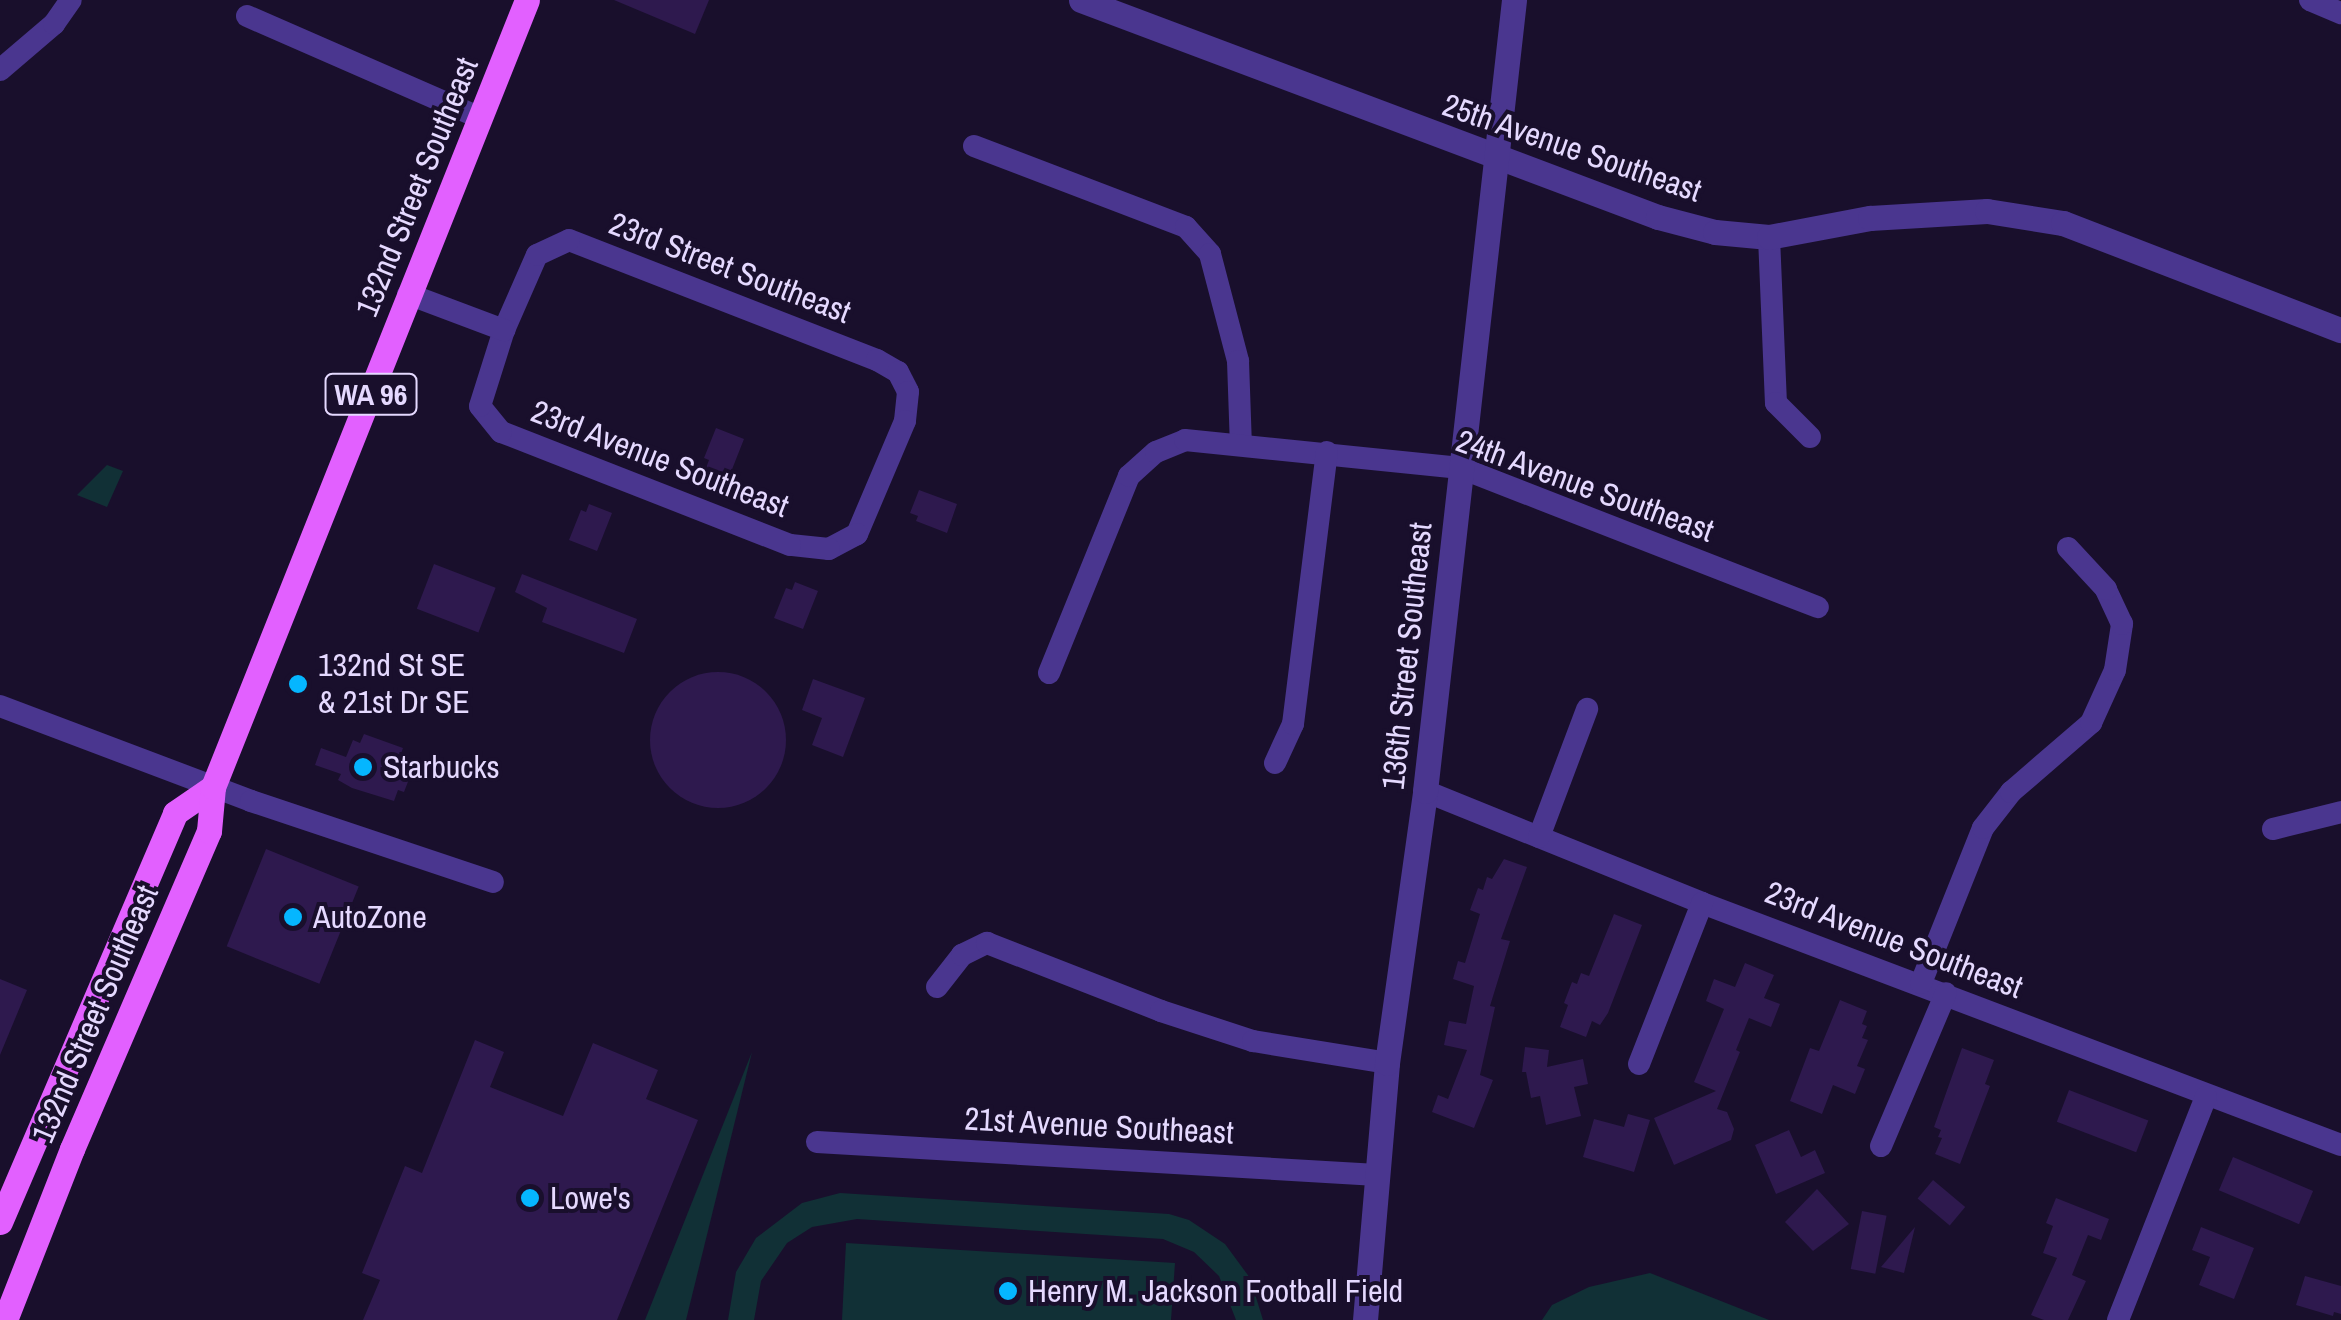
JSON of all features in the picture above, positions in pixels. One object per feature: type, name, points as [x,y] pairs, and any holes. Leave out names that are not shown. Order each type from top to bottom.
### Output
[{"type":"main road","name":"132nd Street Southeast","points":[[4,1320],[72,1149],[209,830],[213,788],[527,0]]},
{"type":"main road","name":"132nd Street Southeast","points":[[0,1222],[175,813],[213,788]]},
{"type":"street","points":[[0,70],[54,24],[71,0]]},
{"type":"street","name":"25th Avenue Southeast","points":[[1081,0],[1494,158],[1658,217],[1715,232],[1769,237],[1870,218],[1987,211],[2063,224],[2341,330]]},
{"type":"street","name":"136th Street Southeast","points":[[1365,1320],[1387,1063],[1426,791],[1514,0]]},
{"type":"street","points":[[2310,0],[2341,13]]},
{"type":"street","points":[[248,16],[478,117]]},
{"type":"street","points":[[974,146],[1186,226],[1210,254],[1238,361],[1241,446]]},
{"type":"street","points":[[1769,237],[1776,403],[1810,437]]},
{"type":"street","name":"23rd Street Southeast","points":[[480,406],[504,330],[537,255],[568,240],[877,360],[898,372],[908,392],[905,421],[857,534],[829,550]]},
{"type":"street","points":[[408,294],[504,330]]},
{"type":"street","name":"23rd Avenue Southeast","points":[[480,406],[501,432],[790,545],[829,550]]},
{"type":"street","name":"24th Avenue Southeast","points":[[1049,673],[1128,476],[1156,452],[1184,440],[1461,468],[1818,607]]},
{"type":"street","points":[[1275,764],[1293,724],[1327,452]]},
{"type":"street","points":[[1922,984],[1983,828],[2011,792],[2091,723],[2115,670],[2122,624],[2106,589],[2068,548]]},
{"type":"street","points":[[0,706],[213,788],[493,882]]},
{"type":"street","points":[[1539,837],[1587,710]]},
{"type":"street","name":"23rd Avenue Southeast","points":[[1426,791],[1702,903],[2341,1145]]},
{"type":"street","points":[[2273,828],[2341,812]]},
{"type":"street","points":[[1639,1064],[1702,903]]},
{"type":"street","points":[[937,987],[962,955],[987,943],[1161,1011],[1253,1041],[1387,1063]]},
{"type":"street","points":[[1881,1146],[1946,993]]},
{"type":"street","points":[[2118,1320],[2206,1097]]},
{"type":"street","name":"21st Avenue Southeast","points":[[816,1142],[1378,1175]]},
{"type":"green space","points":[[107,465],[123,471],[107,507],[77,495]]},
{"type":"green space","points":[[752,1052],[686,1320],[645,1320]]},
{"type":"green space","points":[[840,1193],[1169,1214],[1189,1220],[1225,1244],[1250,1278],[1263,1320],[1236,1320],[1219,1276],[1194,1252],[1163,1239],[857,1219],[812,1227],[787,1243],[761,1281],[754,1320],[728,1320],[736,1272],[756,1238],[802,1203]]},
{"type":"green space","name":"Henry M. Jackson Football Field","points":[[846,1243],[1175,1263],[1171,1320],[842,1320]]},
{"type":"green space","points":[[1650,1273],[1769,1320],[1542,1320],[1552,1305],[1589,1287]]},
{"type":"building","points":[[614,0],[709,0],[695,34]]},
{"type":"building","points":[[716,428],[744,439],[729,477],[706,468],[709,460],[704,458]]},
{"type":"building","points":[[919,490],[957,504],[947,533],[916,521],[918,516],[910,513]]},
{"type":"building","points":[[589,504],[612,513],[597,551],[569,540],[581,510],[586,512]]},
{"type":"building","points":[[434,564],[496,588],[478,632],[417,609]]},
{"type":"building","points":[[522,574],[637,619],[624,653],[542,622],[547,608],[515,592]]},
{"type":"building","points":[[795,582],[818,591],[803,629],[774,618],[786,588],[792,590]]},
{"type":"building","points":[[718,672],[744,677],[766,692],[781,714],[786,740],[781,766],[766,788],[744,803],[718,808],[692,803],[670,788],[655,766],[650,740],[655,714],[670,692],[692,677]]},
{"type":"building","points":[[813,679],[865,698],[843,757],[812,745],[822,718],[802,710]]},
{"type":"building","name":"Starbucks","points":[[364,734],[403,748],[399,759],[408,762],[405,772],[411,774],[404,792],[398,790],[394,801],[352,788],[338,780],[341,774],[315,765],[321,748],[346,757],[353,740],[360,743]]},
{"type":"building","name":"AutoZone","points":[[266,849],[359,886],[319,984],[227,946]]},
{"type":"building","points":[[1504,859],[1527,867],[1501,939],[1510,941],[1490,1006],[1495,1007],[1480,1075],[1493,1080],[1474,1128],[1432,1112],[1438,1095],[1448,1099],[1467,1050],[1444,1045],[1449,1021],[1466,1024],[1474,986],[1453,979],[1458,961],[1465,963],[1480,914],[1470,910],[1478,888],[1483,890],[1487,877],[1492,879]]},
{"type":"building","points":[[1614,914],[1642,925],[1608,1013],[1600,1025],[1592,1021],[1586,1037],[1560,1027],[1568,1005],[1564,1003],[1572,982],[1577,984],[1581,973],[1589,976]]},
{"type":"building","points":[[1745,963],[1774,975],[1764,998],[1780,1004],[1771,1027],[1749,1018],[1736,1050],[1740,1052],[1717,1109],[1727,1112],[1734,1129],[1731,1140],[1674,1165],[1654,1118],[1716,1091],[1694,1082],[1724,1009],[1706,1001],[1714,979],[1735,987]]},
{"type":"building","points":[[0,979],[27,990],[0,1055]]},
{"type":"building","points":[[1840,1000],[1867,1011],[1862,1038],[1868,1040],[1857,1066],[1865,1069],[1855,1094],[1833,1085],[1822,1114],[1790,1101],[1810,1048],[1819,1051]]},
{"type":"building","name":"Lowe's","points":[[475,1040],[504,1052],[490,1087],[563,1116],[593,1043],[658,1070],[646,1099],[698,1120],[617,1320],[363,1320],[380,1280],[362,1273],[405,1166],[422,1173]]},
{"type":"building","points":[[1525,1047],[1549,1050],[1547,1067],[1583,1059],[1588,1084],[1574,1087],[1581,1116],[1546,1125],[1540,1096],[1531,1098],[1526,1072],[1522,1072]]},
{"type":"building","points":[[1962,1048],[1994,1060],[1985,1084],[1990,1086],[1960,1164],[1935,1154],[1942,1138],[1938,1137],[1941,1130],[1934,1127]]},
{"type":"building","points":[[2069,1090],[2148,1120],[2136,1152],[2057,1122]]},
{"type":"building","points":[[1628,1114],[1650,1120],[1634,1172],[1583,1157],[1594,1119],[1624,1127]]},
{"type":"building","points":[[1789,1130],[1801,1157],[1815,1150],[1825,1173],[1776,1194],[1755,1145]]},
{"type":"building","points":[[2233,1157],[2313,1191],[2299,1224],[2219,1190]]},
{"type":"building","points":[[1933,1180],[1965,1207],[1950,1225],[1918,1198]]},
{"type":"building","points":[[1817,1189],[1849,1224],[1813,1251],[1785,1222]]},
{"type":"building","points":[[2056,1198],[2109,1219],[2101,1240],[2088,1235],[2072,1275],[2086,1281],[2068,1320],[2044,1320],[2031,1315],[2057,1258],[2043,1253],[2053,1226],[2046,1223]]},
{"type":"building","points":[[1862,1211],[1887,1216],[1875,1274],[1851,1269]]},
{"type":"building","points":[[1915,1227],[1904,1273],[1881,1267]]},
{"type":"building","points":[[2201,1227],[2254,1248],[2234,1299],[2199,1285],[2210,1257],[2192,1250]]},
{"type":"building","points":[[2305,1276],[2341,1286],[2341,1314],[2334,1312],[2333,1316],[2296,1305]]},
{"type":"place","name":"132nd St SE & 21st Dr SE","points":[[298,684]]},
{"type":"place","name":"Starbucks","points":[[363,767]]},
{"type":"place","name":"AutoZone","points":[[293,917]]},
{"type":"place","name":"Lowe's","points":[[530,1198]]},
{"type":"place","name":"Henry M. Jackson Football Field","points":[[1008,1291]]}]
